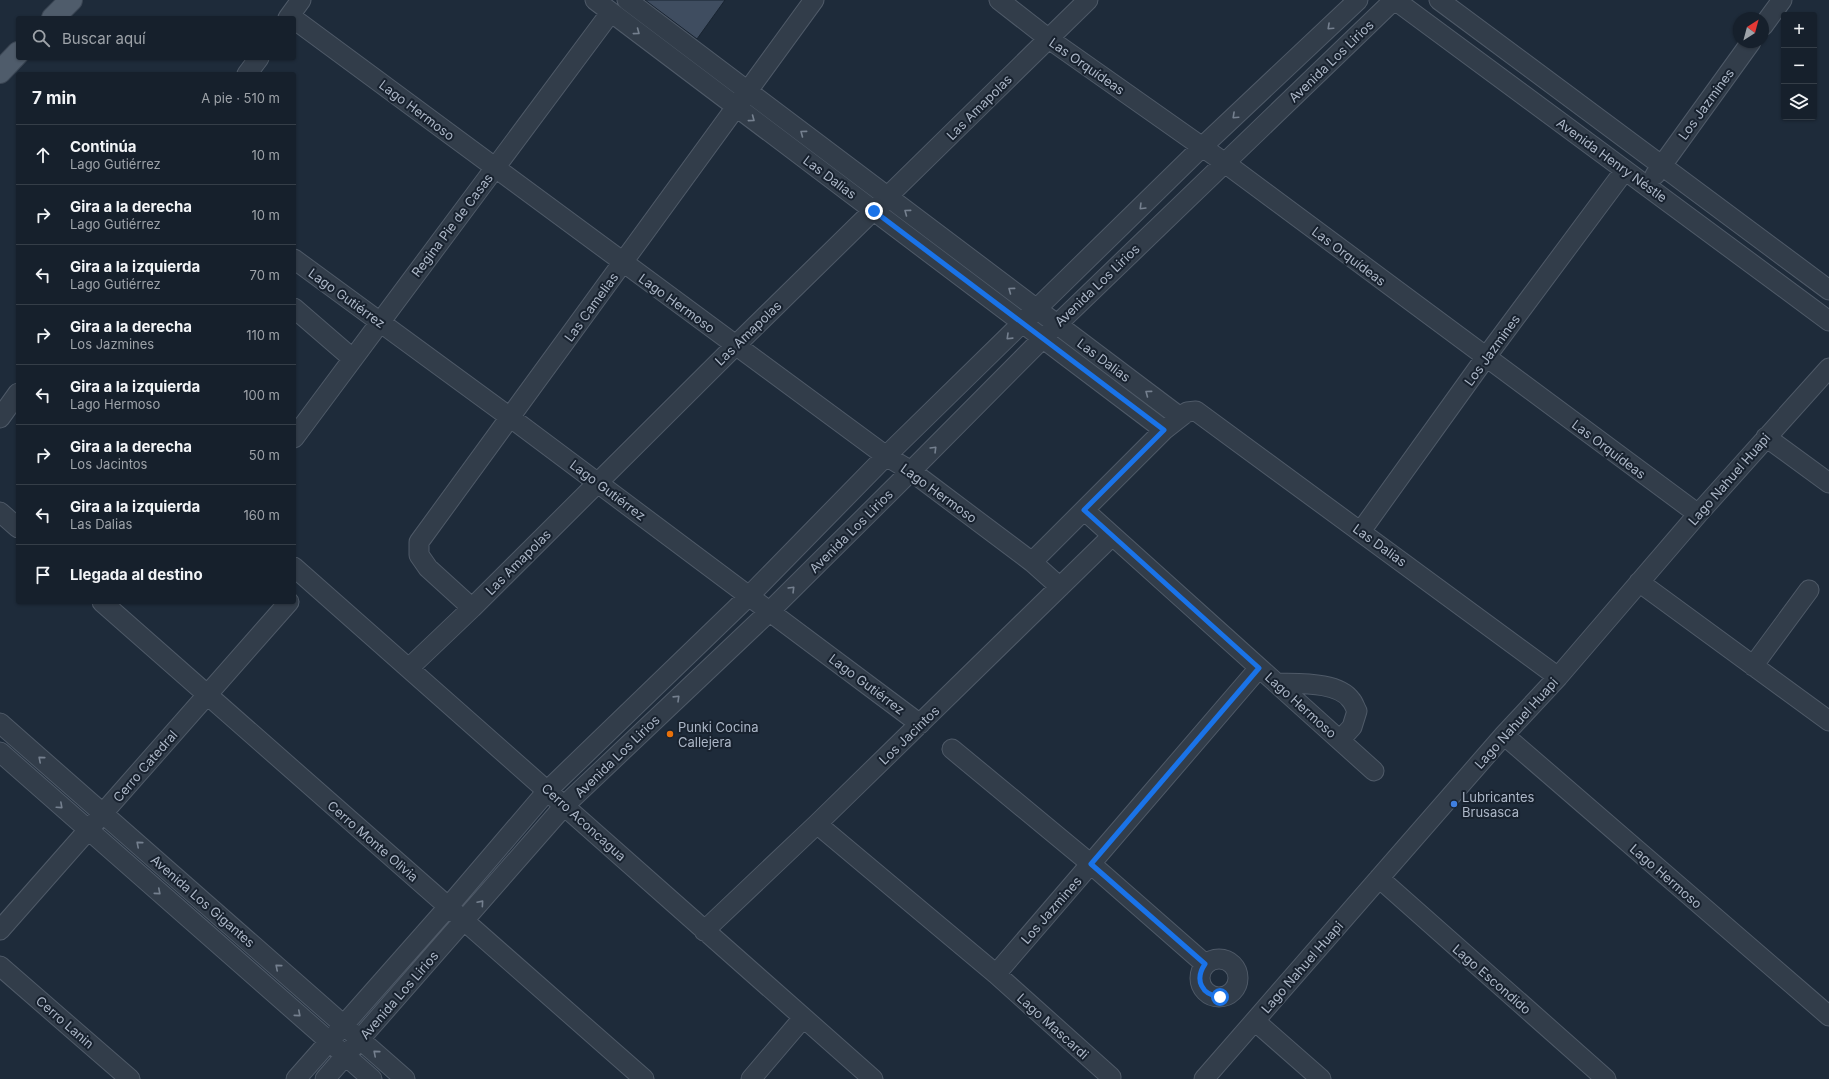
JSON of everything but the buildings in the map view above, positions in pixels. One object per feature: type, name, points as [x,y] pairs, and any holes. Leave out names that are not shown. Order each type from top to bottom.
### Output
[{"type":"main road","points":[[55,16],[71,0]]},
{"type":"street","points":[[292,16],[301,0]]},
{"type":"street","name":"Las Dalias","points":[[594,0],[1164,430],[1191,410],[1196,411],[1558,677]]},
{"type":"street","name":"Las Dalias","points":[[626,0],[1180,417]]},
{"type":"street","name":"Las Camelias","points":[[472,608],[428,568],[418,555],[420,542],[814,0]]},
{"type":"street","name":"Las Orquídeas","points":[[998,0],[1048,39],[1224,163],[1698,514]]},
{"type":"street","name":"Las Amapolas","points":[[409,668],[472,608],[597,482],[1088,0]]},
{"type":"street","name":"Avenida Los Lirios","points":[[296,1079],[448,907],[548,790],[749,596],[886,456],[1038,310],[1202,147],[1358,0]]},
{"type":"street","name":"Avenida Los Lirios","points":[[325,1079],[565,805],[770,611],[912,471],[1057,324],[1395,0]]},
{"type":"street","name":"Avenida Henry Néstle","points":[[1395,0],[1829,321]]},
{"type":"street","name":"Avenida Henry Néstle","points":[[1439,0],[1829,290]]},
{"type":"street","points":[[1769,18],[1782,0]]},
{"type":"street","name":"Regina Pie de Casas","points":[[296,435],[611,12]]},
{"type":"street","name":"Lago Hermoso","points":[[296,22],[735,346],[886,456],[912,471],[1032,562],[1060,587]]},
{"type":"street","name":"Los Jazmines","points":[[1647,186],[1747,48]]},
{"type":"street","points":[[248,72],[258,60]]},
{"type":"street","name":"Los Jazmines","points":[[1361,531],[1486,357],[1625,170]]},
{"type":"street","name":"Lago Gutiérrez","points":[[296,260],[511,418],[920,724]]},
{"type":"street","points":[[296,310],[353,359]]},
{"type":"street","name":"Lago Nahuel Huapi","points":[[1204,1079],[1504,736],[1558,677],[1698,514],[1829,368]]},
{"type":"street","points":[[0,418],[16,396]]},
{"type":"street","points":[[1032,562],[1164,430]]},
{"type":"street","points":[[1766,437],[1829,483]]},
{"type":"street","name":"Lago Hermoso","points":[[1084,510],[1374,771]]},
{"type":"street","points":[[0,512],[16,526]]},
{"type":"street","name":"Los Jacintos","points":[[704,931],[817,824],[1112,536]]},
{"type":"street","name":"Cerro Aconcagua","points":[[296,569],[565,805],[704,931],[873,1079]]},
{"type":"street","points":[[296,594],[309,580]]},
{"type":"street","points":[[1639,582],[1829,721]]},
{"type":"street","points":[[1753,666],[1809,590]]},
{"type":"street","name":"Cerro Monte Olivia","points":[[104,604],[644,1079]]},
{"type":"street","name":"Cerro Catedral","points":[[0,930],[104,814],[287,604]]},
{"type":"street","name":"Los Jazmines","points":[[996,974],[1259,668]]},
{"type":"street","points":[[1276,683],[1317,685],[1337,689],[1351,699],[1357,712],[1352,727],[1340,740]]},
{"type":"street","name":"Avenida Los Gigantes","points":[[0,723],[405,1079]]},
{"type":"street","name":"Lago Hermoso","points":[[1504,736],[1829,1016]]},
{"type":"street","points":[[952,749],[1091,864],[1205,964]]},
{"type":"street","name":"Avenida Los Gigantes","points":[[0,752],[88,831],[372,1079]]},
{"type":"street","points":[[817,824],[996,974]]},
{"type":"street","name":"Lago Escondido","points":[[1379,878],[1606,1079]]},
{"type":"street","name":"Cerro Lanin","points":[[0,966],[130,1079]]},
{"type":"street","name":"Lago Mascardi","points":[[996,974],[1111,1077]]},
{"type":"street","points":[[751,1079],[803,1018]]},
{"type":"street","points":[[1255,1021],[1322,1079]]},
{"type":"place","name":"Punki Cocina Callejera","points":[[670,734]]},
{"type":"place","name":"Lubricantes Brusasca","points":[[1454,804]]},
{"type":"route","points":[[874,211],[1164,430],[1084,510],[1259,668],[1091,864],[1205,964],[1201,970],[1200,983],[1208,994],[1214,997],[1220,997]]}]
